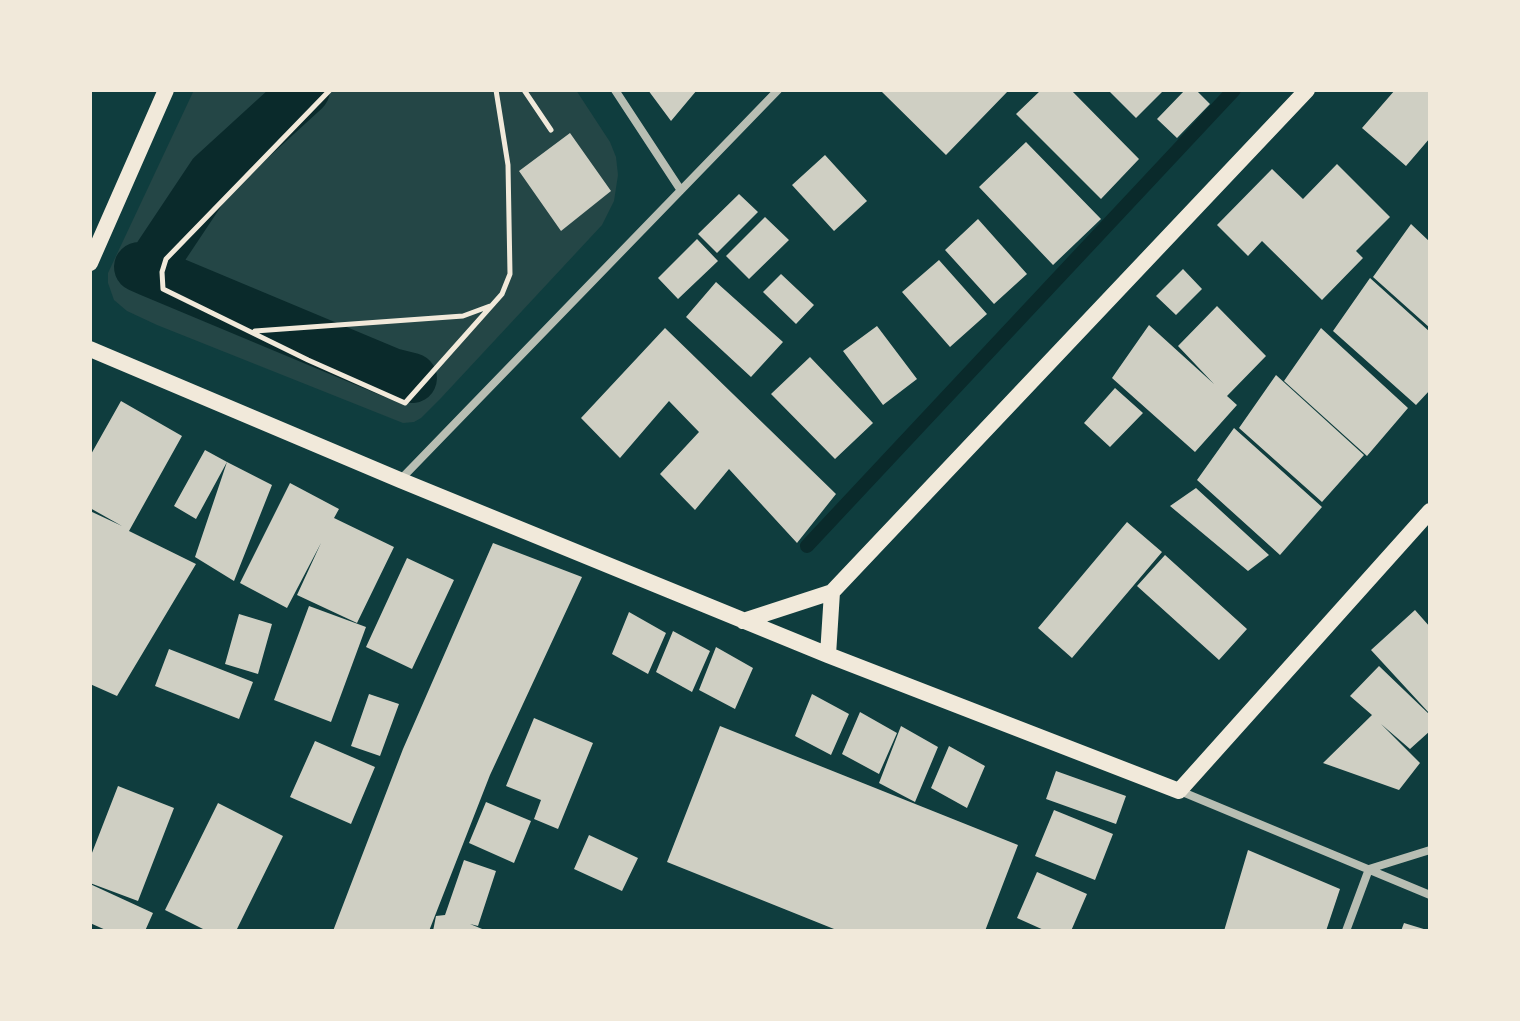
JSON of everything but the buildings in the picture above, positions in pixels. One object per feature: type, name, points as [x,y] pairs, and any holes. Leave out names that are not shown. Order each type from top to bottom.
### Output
[{"type":"main road","points":[[90,263],[166,90]]},
{"type":"main road","points":[[743,621],[832,592],[1307,90]]},
{"type":"main road","points":[[90,349],[743,621],[1179,791],[1430,511]]},
{"type":"main road","points":[[828,655],[832,592]]},
{"type":"street","points":[[615,90],[680,189]]},
{"type":"street","points":[[400,480],[778,90]]},
{"type":"street","points":[[1179,791],[1430,895]]},
{"type":"street","points":[[1369,869],[1430,850]]},
{"type":"street","points":[[1346,931],[1369,869]]},
{"type":"path","points":[[330,90],[216,204],[166,259],[162,272],[163,289],[308,360],[405,403],[502,294],[510,274],[508,165],[496,90]]},
{"type":"path","points":[[524,90],[551,130]]},
{"type":"path","points":[[253,331],[463,316],[491,306]]},
{"type":"shaded area","points":[[194,90],[576,90],[610,142],[616,157],[618,175],[614,201],[602,225],[441,398],[421,418],[403,423],[157,325],[127,311],[114,300],[108,273]]},
{"type":"waterway","points":[[139,267],[148,271],[212,175],[305,90]]},
{"type":"waterway","points":[[807,546],[1234,90]]},
{"type":"waterway","points":[[148,271],[392,373],[412,378]]}]
